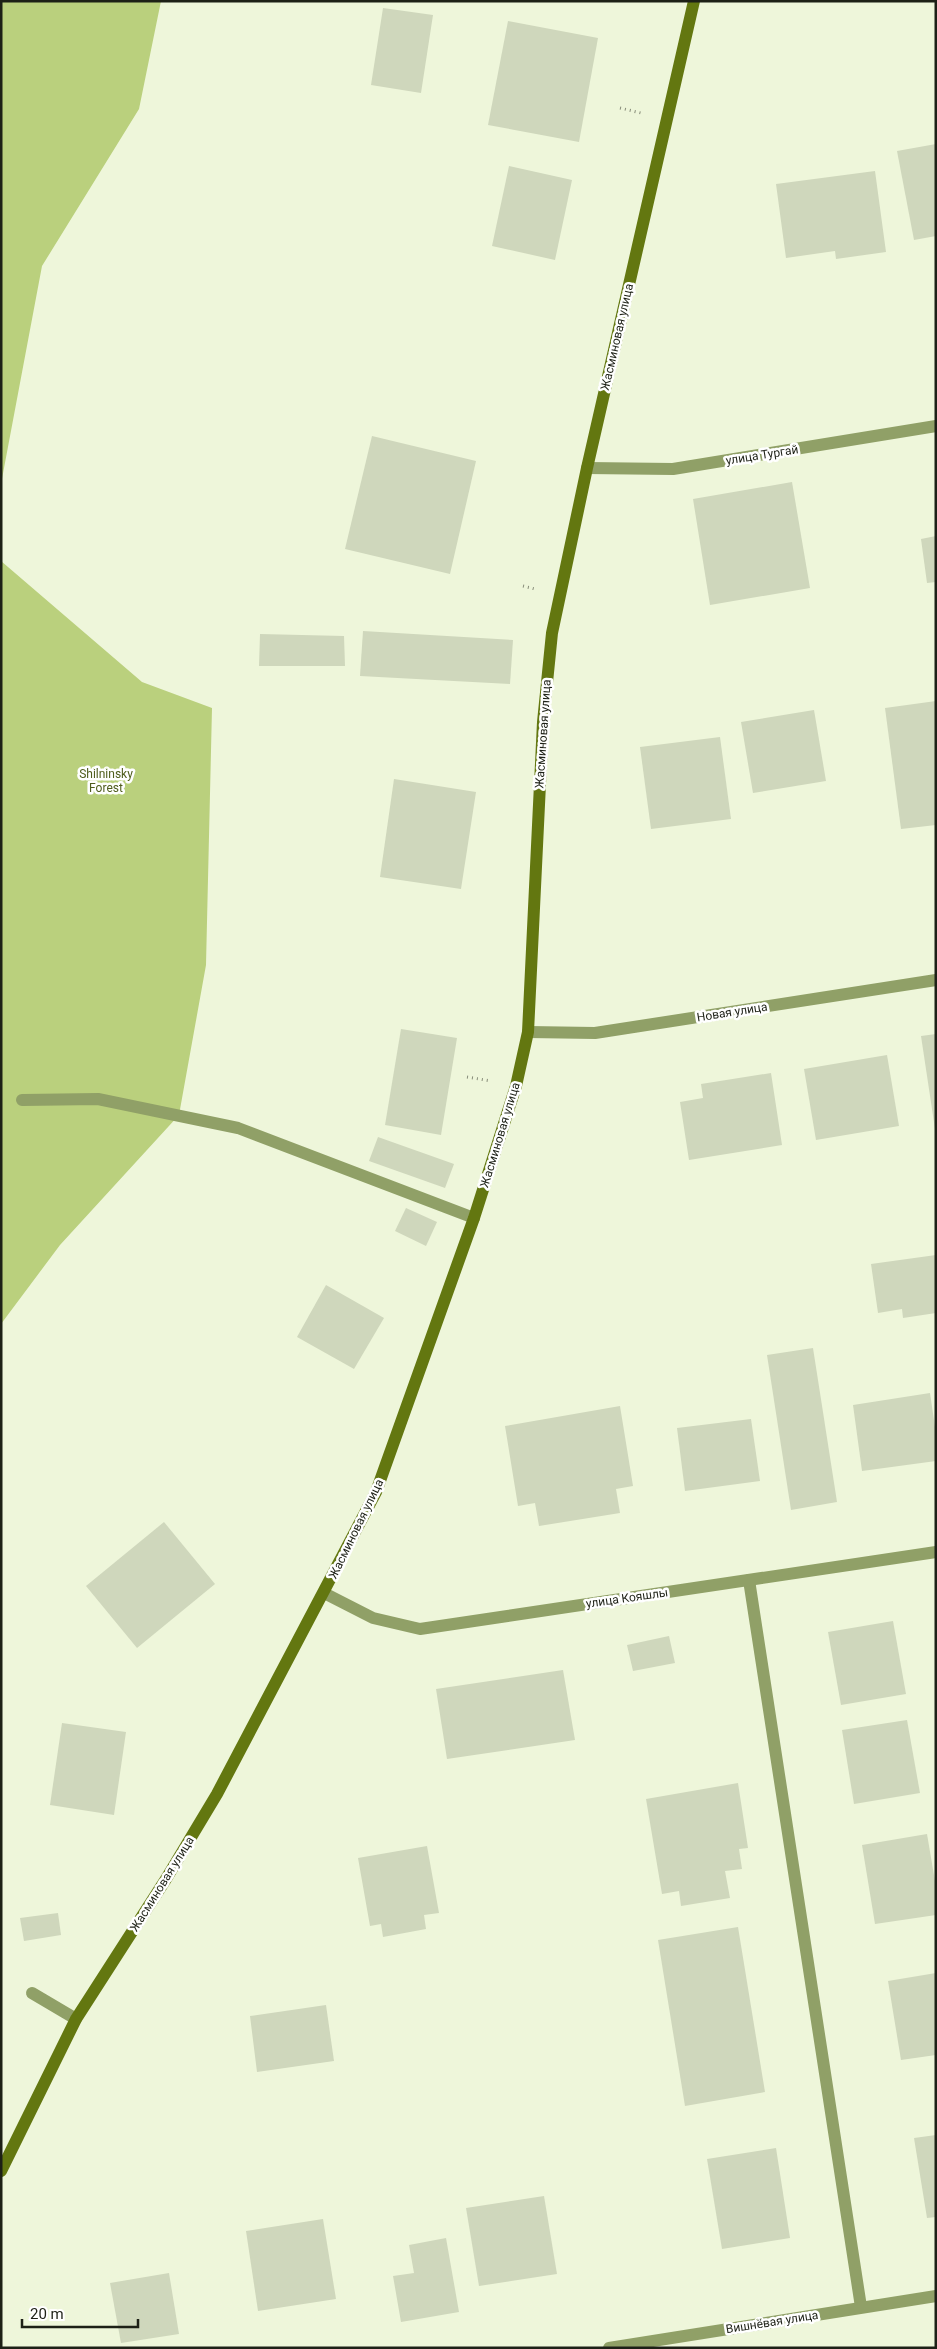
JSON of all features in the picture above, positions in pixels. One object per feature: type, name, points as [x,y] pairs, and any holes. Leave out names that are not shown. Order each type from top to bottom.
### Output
[{"type":"street","name":"Жасминовая улица","points":[[1,2171],[76,2019],[166,1879],[217,1794],[376,1492],[474,1218],[516,1086],[528,1032],[543,722],[552,633],[587,468],[694,1]]},
{"type":"street","name":"улица Тургай","points":[[587,468],[672,469],[936,426]]},
{"type":"street","name":"Новая улица","points":[[528,1032],[595,1033],[936,980]]},
{"type":"street","points":[[22,1100],[98,1099],[238,1128],[474,1218]]},
{"type":"street","name":"улица Кояшлы","points":[[324,1593],[373,1618],[420,1629],[936,1552]]},
{"type":"street","points":[[749,1580],[861,2307]]},
{"type":"street","points":[[32,1993],[76,2019]]},
{"type":"street","name":"Вишнёвая улица","points":[[609,2348],[936,2296]]},
{"type":"green space","points":[[1,1],[161,1],[139,109],[42,266],[1,484]]},
{"type":"green space","name":"Shilninsky Forest","points":[[1,561],[142,682],[212,708],[206,965],[179,1115],[60,1245],[1,1324]]},
{"type":"building","points":[[383,8],[433,15],[421,93],[371,85]]},
{"type":"building","points":[[508,21],[598,38],[579,142],[488,125]]},
{"type":"building","points":[[936,144],[936,236],[914,240],[897,151]]},
{"type":"building","points":[[509,166],[572,180],[555,260],[492,246]]},
{"type":"building","points":[[875,171],[886,252],[836,259],[835,251],[786,258],[776,184]]},
{"type":"building","points":[[372,436],[476,461],[450,574],[345,549]]},
{"type":"building","points":[[792,482],[810,588],[710,605],[693,499]]},
{"type":"building","points":[[936,536],[936,582],[927,583],[921,539]]},
{"type":"building","points":[[363,631],[513,640],[510,684],[360,676]]},
{"type":"building","points":[[260,634],[344,636],[345,666],[259,666]]},
{"type":"building","points":[[936,701],[936,825],[901,829],[885,708]]},
{"type":"building","points":[[814,710],[826,781],[753,793],[741,722]]},
{"type":"building","points":[[720,737],[731,819],[651,829],[640,747]]},
{"type":"building","points":[[394,779],[476,792],[461,889],[380,877]]},
{"type":"building","points":[[401,1029],[457,1038],[441,1135],[385,1125]]},
{"type":"building","points":[[936,1034],[936,1129],[935,1129],[921,1036]]},
{"type":"building","points":[[887,1055],[899,1126],[816,1140],[804,1069]]},
{"type":"building","points":[[771,1073],[782,1145],[689,1160],[680,1102],[703,1098],[701,1084]]},
{"type":"building","points":[[378,1137],[454,1164],[445,1188],[369,1161]]},
{"type":"building","points":[[406,1208],[437,1222],[426,1246],[395,1231]]},
{"type":"building","points":[[936,1255],[936,1313],[903,1318],[902,1309],[878,1313],[871,1264]]},
{"type":"building","points":[[326,1285],[384,1318],[354,1369],[297,1337]]},
{"type":"building","points":[[813,1348],[837,1502],[791,1510],[767,1355]]},
{"type":"building","points":[[930,1393],[936,1434],[936,1461],[862,1471],[853,1405]]},
{"type":"building","points":[[620,1406],[633,1486],[616,1489],[620,1513],[539,1526],[535,1503],[518,1506],[505,1426]]},
{"type":"building","points":[[751,1419],[760,1481],[685,1491],[677,1428]]},
{"type":"building","points":[[164,1522],[215,1584],[137,1648],[86,1586]]},
{"type":"building","points":[[893,1621],[906,1694],[841,1705],[828,1632]]},
{"type":"building","points":[[669,1636],[675,1663],[633,1671],[627,1645]]},
{"type":"building","points":[[563,1670],[575,1740],[447,1759],[436,1689]]},
{"type":"building","points":[[907,1720],[920,1793],[854,1804],[842,1730]]},
{"type":"building","points":[[62,1723],[126,1732],[114,1815],[50,1805]]},
{"type":"building","points":[[738,1783],[748,1848],[739,1849],[742,1869],[725,1871],[730,1898],[681,1906],[679,1891],[662,1894],[646,1799]]},
{"type":"building","points":[[927,1834],[936,1887],[936,1915],[875,1924],[862,1845]]},
{"type":"building","points":[[427,1846],[439,1913],[424,1915],[426,1929],[383,1937],[381,1924],[370,1926],[358,1858]]},
{"type":"building","points":[[58,1913],[61,1935],[24,1941],[20,1918]]},
{"type":"building","points":[[738,1927],[765,2092],[685,2106],[658,1940]]},
{"type":"building","points":[[936,1973],[936,2055],[901,2060],[888,1981]]},
{"type":"building","points":[[326,2005],[334,2061],[257,2072],[250,2016]]},
{"type":"building","points":[[936,2135],[936,2217],[927,2218],[914,2138]]},
{"type":"building","points":[[776,2148],[790,2238],[722,2249],[707,2159]]},
{"type":"building","points":[[544,2196],[557,2274],[479,2286],[466,2208]]},
{"type":"building","points":[[323,2219],[336,2299],[258,2311],[246,2231]]},
{"type":"building","points":[[446,2238],[459,2312],[401,2322],[393,2276],[414,2273],[409,2245]]},
{"type":"building","points":[[169,2273],[179,2334],[121,2343],[110,2283]]}]
